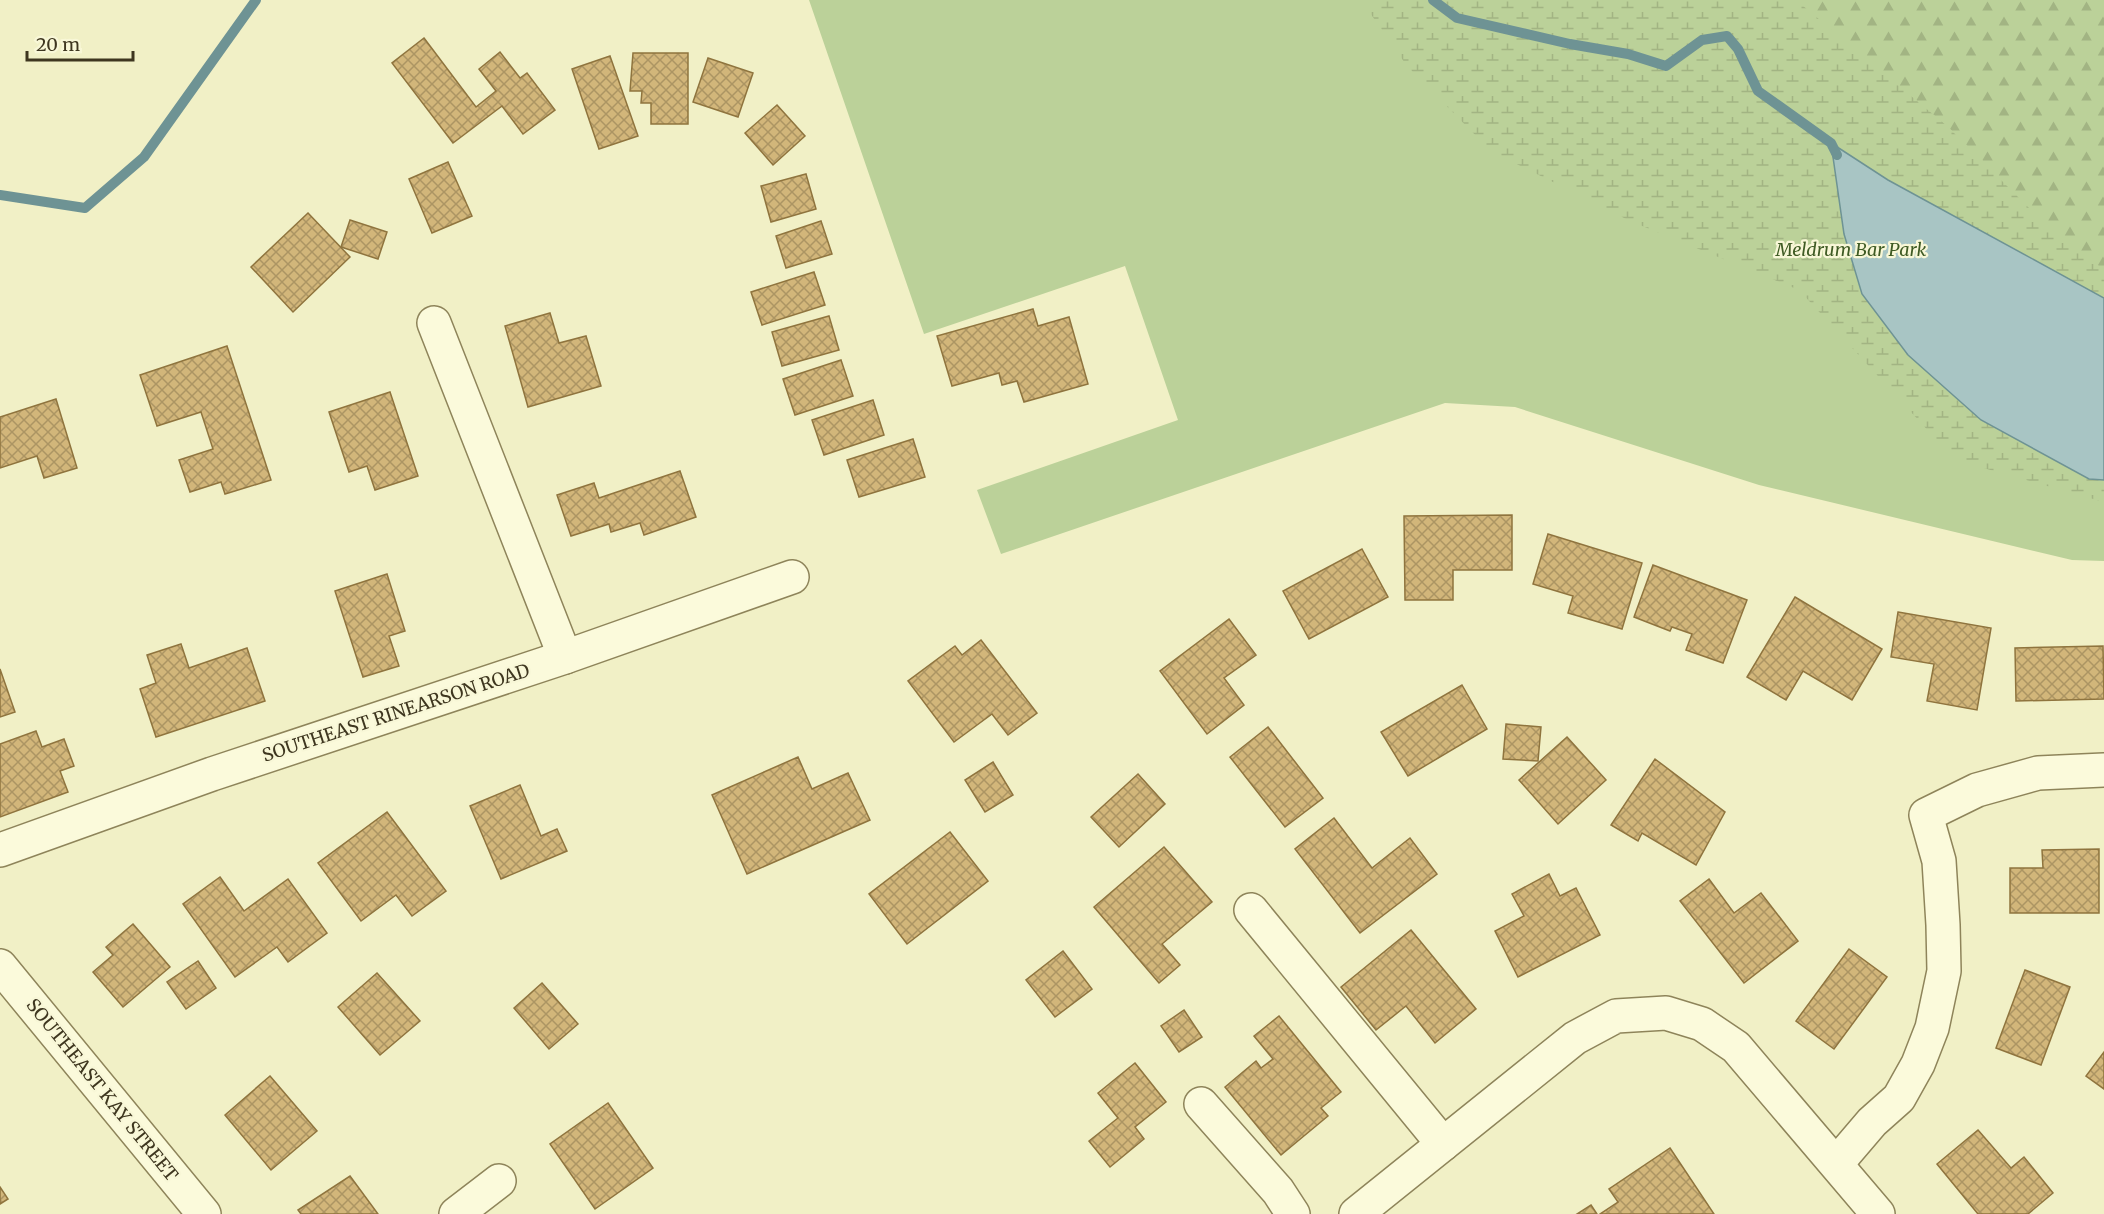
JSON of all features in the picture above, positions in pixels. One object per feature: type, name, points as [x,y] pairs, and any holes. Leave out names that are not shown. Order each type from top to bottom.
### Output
[{"type":"street","points":[[434,323],[565,657]]},
{"type":"street","name":"SOUTHEAST RINEARSON ROAD","points":[[0,850],[212,774],[565,657],[792,577]]},
{"type":"street","points":[[1837,1163],[1872,1122],[1899,1098],[1918,1064],[1932,1028],[1944,971],[1943,925],[1939,861],[1926,815],[1977,790],[2038,773],[2104,770]]},
{"type":"street","points":[[1251,910],[1443,1144]]},
{"type":"street","name":"SOUTHEAST KAY STREET","points":[[0,966],[204,1214]]},
{"type":"street","points":[[1356,1214],[1575,1038],[1616,1016],[1665,1013],[1702,1024],[1736,1047],[1837,1163],[1878,1214]]},
{"type":"street","points":[[1201,1104],[1278,1191],[1293,1214]]},
{"type":"street","points":[[456,1214],[499,1181]]},
{"type":"green space","name":"Meldrum Bar Park","points":[[809,0],[2104,0],[2104,561],[2072,560],[1759,485],[1515,407],[1445,403],[1001,554],[977,490],[1178,420],[1125,266],[924,334]]},
{"type":"green space","points":[[1361,0],[1796,0],[1947,126],[2047,226],[2104,270],[2104,298],[1888,180],[1831,144],[1981,420],[2089,479],[2104,480],[2104,502],[1955,460],[1799,290],[1630,221],[1491,151],[1407,66]]},
{"type":"green space","points":[[1796,0],[2104,0],[2104,270],[2066,241],[1947,126]]},
{"type":"water","points":[[1831,143],[1888,180],[2104,298],[2104,480],[2089,479],[1981,420],[1908,355],[1862,294],[1844,234]]},
{"type":"building","points":[[424,38],[476,107],[496,91],[479,69],[500,52],[520,78],[527,73],[555,110],[523,134],[502,106],[453,143],[392,63]]},
{"type":"building","points":[[633,53],[688,53],[688,124],[651,124],[651,103],[641,103],[642,91],[630,91]]},
{"type":"building","points":[[610,56],[638,136],[599,149],[572,69]]},
{"type":"building","points":[[708,58],[753,73],[738,117],[693,102]]},
{"type":"building","points":[[777,105],[805,136],[773,165],[745,133]]},
{"type":"building","points":[[448,162],[472,216],[432,233],[409,179]]},
{"type":"building","points":[[806,174],[816,209],[771,222],[761,186]]},
{"type":"building","points":[[308,213],[350,257],[293,312],[251,267]]},
{"type":"building","points":[[350,220],[387,232],[378,259],[341,247]]},
{"type":"building","points":[[821,221],[832,254],[786,268],[776,236]]},
{"type":"building","points":[[814,272],[825,305],[762,325],[751,292]]},
{"type":"building","points":[[1033,309],[1038,326],[1069,317],[1088,384],[1024,402],[1017,381],[1002,385],[999,373],[952,386],[937,336]]},
{"type":"building","points":[[550,313],[559,343],[586,336],[601,386],[528,407],[505,326]]},
{"type":"building","points":[[829,316],[839,350],[782,366],[772,332]]},
{"type":"building","points":[[227,346],[271,480],[225,494],[221,482],[190,492],[179,460],[213,449],[201,412],[157,426],[140,375]]},
{"type":"building","points":[[841,360],[853,396],[795,415],[783,379]]},
{"type":"building","points":[[390,392],[418,476],[375,490],[367,466],[349,472],[329,412]]},
{"type":"building","points":[[56,399],[77,468],[44,478],[37,456],[0,468],[0,417]]},
{"type":"building","points":[[873,400],[884,435],[824,455],[812,420]]},
{"type":"building","points":[[913,439],[925,477],[859,497],[847,460]]},
{"type":"building","points":[[680,471],[696,517],[644,535],[640,523],[611,532],[609,524],[571,536],[557,495],[594,483],[599,498]]},
{"type":"building","points":[[1512,515],[1512,570],[1453,570],[1453,600],[1405,600],[1404,516]]},
{"type":"building","points":[[1548,534],[1642,563],[1622,629],[1568,613],[1573,596],[1533,584]]},
{"type":"building","points":[[1362,549],[1388,597],[1309,639],[1283,591]]},
{"type":"building","points":[[1653,565],[1747,600],[1723,663],[1686,650],[1692,634],[1672,627],[1670,631],[1634,617]]},
{"type":"building","points":[[387,574],[405,631],[389,636],[399,666],[363,677],[335,591]]},
{"type":"building","points":[[1795,597],[1882,649],[1852,700],[1803,671],[1786,700],[1747,677]]},
{"type":"building","points":[[1898,612],[1991,628],[1977,710],[1927,701],[1934,664],[1891,657]]},
{"type":"building","points":[[1229,619],[1256,655],[1224,678],[1244,705],[1207,734],[1160,671]]},
{"type":"building","points":[[981,640],[1037,713],[1008,735],[992,714],[954,742],[908,681],[955,646],[962,655]]},
{"type":"building","points":[[181,644],[189,668],[247,648],[265,701],[156,737],[140,689],[156,683],[147,655]]},
{"type":"building","points":[[2103,646],[2104,699],[2016,701],[2015,648]]},
{"type":"building","points":[[0,669],[15,712],[0,717]]},
{"type":"building","points":[[1462,685],[1487,729],[1408,776],[1381,732]]},
{"type":"building","points":[[1506,724],[1541,727],[1538,761],[1503,759]]},
{"type":"building","points":[[1268,727],[1323,798],[1285,827],[1230,757]]},
{"type":"building","points":[[36,731],[42,747],[64,739],[74,766],[60,771],[68,792],[0,817],[0,744]]},
{"type":"building","points":[[1567,737],[1606,780],[1558,824],[1519,780]]},
{"type":"building","points":[[798,757],[812,789],[848,773],[870,820],[747,874],[712,795]]},
{"type":"building","points":[[1655,759],[1725,812],[1696,865],[1642,833],[1638,841],[1611,825]]},
{"type":"building","points":[[993,762],[1013,795],[985,812],[965,780]]},
{"type":"building","points":[[1138,774],[1165,804],[1119,847],[1091,817]]},
{"type":"building","points":[[520,785],[541,836],[557,829],[567,851],[501,879],[470,806]]},
{"type":"building","points":[[387,812],[446,891],[412,916],[396,895],[361,921],[318,863]]},
{"type":"building","points":[[1334,818],[1372,868],[1410,838],[1437,874],[1360,933],[1295,849]]},
{"type":"building","points":[[950,832],[988,881],[907,944],[869,894]]},
{"type":"building","points":[[1164,847],[1212,902],[1162,944],[1180,965],[1159,983],[1094,907]]},
{"type":"building","points":[[2099,849],[2099,913],[2010,913],[2010,868],[2043,868],[2042,850]]},
{"type":"building","points":[[1549,874],[1560,896],[1576,888],[1600,935],[1518,977],[1495,931],[1524,916],[1512,894]]},
{"type":"building","points":[[220,877],[244,911],[288,879],[327,933],[288,962],[277,947],[235,977],[183,904]]},
{"type":"building","points":[[1709,879],[1734,913],[1761,893],[1798,941],[1744,983],[1680,901]]},
{"type":"building","points":[[133,924],[170,967],[123,1007],[93,972],[113,955],[106,947]]},
{"type":"building","points":[[1411,930],[1476,1009],[1435,1043],[1406,1006],[1376,1030],[1341,987]]},
{"type":"building","points":[[1849,949],[1887,977],[1834,1049],[1796,1021]]},
{"type":"building","points":[[1063,951],[1092,989],[1055,1017],[1026,980]]},
{"type":"building","points":[[198,961],[216,988],[186,1009],[167,982]]},
{"type":"building","points":[[2025,970],[2070,987],[2041,1065],[1996,1048]]},
{"type":"building","points":[[377,973],[420,1021],[380,1055],[338,1007]]},
{"type":"building","points":[[542,983],[578,1024],[549,1049],[514,1008]]},
{"type":"building","points":[[1184,1010],[1202,1037],[1179,1052],[1161,1026]]},
{"type":"building","points":[[1279,1016],[1341,1092],[1321,1108],[1328,1116],[1281,1155],[1225,1087],[1256,1061],[1261,1068],[1273,1059],[1254,1036]]},
{"type":"building","points":[[2104,1052],[2104,1089],[2086,1076]]},
{"type":"building","points":[[1135,1063],[1166,1102],[1135,1127],[1144,1139],[1110,1167],[1089,1141],[1118,1118],[1098,1093]]},
{"type":"building","points":[[270,1076],[317,1131],[271,1170],[225,1115]]},
{"type":"building","points":[[608,1103],[653,1168],[595,1209],[550,1144]]},
{"type":"building","points":[[1978,1130],[2011,1168],[2024,1157],[2053,1193],[2028,1214],[1978,1214],[1937,1164]]},
{"type":"building","points":[[1670,1148],[1714,1214],[1600,1214],[1618,1202],[1609,1189]]},
{"type":"building","points":[[350,1176],[378,1214],[301,1214],[298,1210]]},
{"type":"building","points":[[0,1187],[8,1199],[0,1204]]},
{"type":"building","points":[[1591,1205],[1597,1214],[1577,1214]]},
{"type":"waterway","points":[[0,195],[85,208],[144,157],[256,0]]},
{"type":"waterway","points":[[1433,0],[1457,18],[1570,44],[1628,54],[1666,66],[1702,40],[1727,36],[1738,49],[1758,91],[1831,143],[1837,155]]}]
